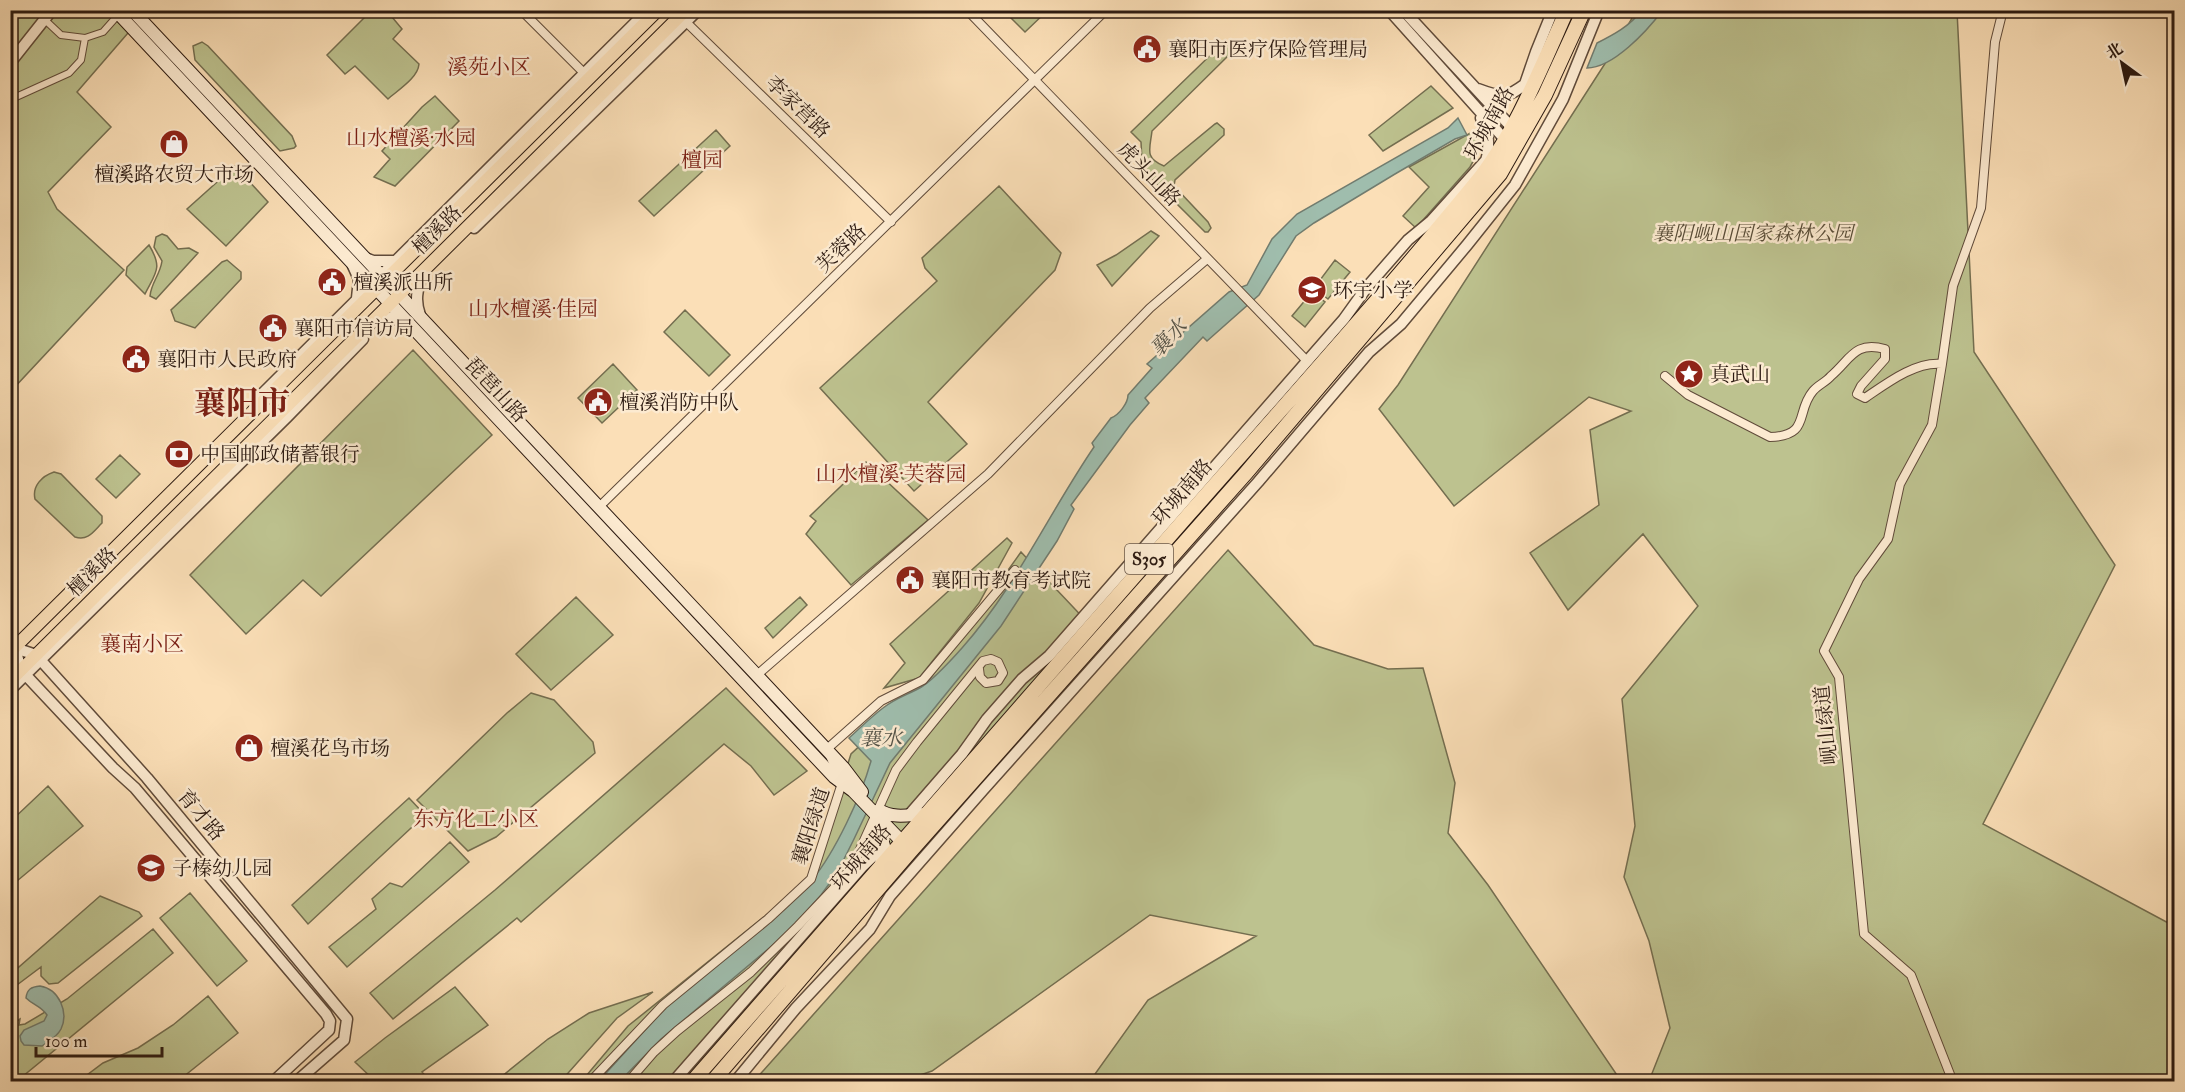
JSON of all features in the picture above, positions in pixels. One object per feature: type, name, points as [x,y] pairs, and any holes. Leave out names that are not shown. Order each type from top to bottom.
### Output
[{"type":"highway","name":"环城南路","points":[[717,1079],[914,848],[1246,473],[1500,174],[1531,80],[1567,10]]},
{"type":"highway","name":"环城南路","points":[[692,1082],[881,864],[914,848],[925,814],[1311,366],[1513,139],[1545,95],[1584,10]]},
{"type":"main road","name":"琵琶山路","points":[[132,10],[827,749],[843,767],[855,789]]},
{"type":"main road","name":"檀溪路","points":[[12,648],[373,287],[587,76],[658,10]]},
{"type":"main road","name":"琵琶山路","points":[[119,12],[391,307],[834,777],[855,789]]},
{"type":"main road","name":"檀溪路","points":[[10,681],[24,672],[684,16]]},
{"type":"main road","points":[[855,789],[914,848]]},
{"type":"main road","points":[[877,812],[887,815],[925,814]]},
{"type":"main road","points":[[877,812],[884,846],[881,864]]},
{"type":"street","points":[[10,63],[52,10]]},
{"type":"street","points":[[521,10],[587,76]]},
{"type":"street","points":[[383,278],[395,261],[587,76],[648,10]]},
{"type":"street","points":[[401,297],[420,282],[684,16],[698,10]]},
{"type":"street","name":"虎头山路","points":[[967,10],[1311,366]]},
{"type":"street","name":"芙蓉路","points":[[599,507],[1106,10]]},
{"type":"street","points":[[1389,10],[1473,105],[1513,139]]},
{"type":"street","points":[[1403,10],[1473,87],[1513,139]]},
{"type":"street","points":[[1473,87],[1500,97],[1512,94],[1531,80],[1553,10]]},
{"type":"street","points":[[735,1082],[796,1008],[870,929],[890,897],[914,848],[1337,391],[1369,352],[1401,324],[1515,185],[1563,99],[1599,10]]},
{"type":"street","points":[[1665,376],[1688,395],[1770,437],[1784,437],[1798,428],[1812,392],[1832,376],[1855,351],[1865,347],[1885,349],[1885,358],[1857,394],[1865,398],[1900,376],[1931,363],[1942,364],[1953,286],[1981,208],[1995,42],[2003,10]]},
{"type":"street","points":[[45,20],[61,35],[85,38],[103,32],[119,12]]},
{"type":"street","name":"李家营路","points":[[684,16],[891,222]]},
{"type":"street","points":[[10,103],[16,97],[69,73],[81,60],[85,38]]},
{"type":"street","points":[[1473,105],[1486,128],[1489,144],[1487,159],[1475,184]]},
{"type":"street","points":[[909,815],[963,754],[987,719],[1022,679],[1049,656],[1311,366],[1367,287],[1408,240],[1431,221],[1487,159]]},
{"type":"street","points":[[362,256],[373,261],[395,261]]},
{"type":"street","points":[[758,675],[988,474],[1150,308],[1207,259]]},
{"type":"street","points":[[353,266],[359,279],[357,298]]},
{"type":"street","points":[[420,282],[416,293],[416,304],[421,319]]},
{"type":"street","points":[[12,648],[357,298],[373,287]]},
{"type":"street","points":[[38,658],[287,417],[381,321],[391,307]]},
{"type":"street","points":[[381,321],[392,317],[410,327]]},
{"type":"street","name":"岘山绿道","points":[[1942,364],[1932,425],[1900,484],[1888,539],[1859,579],[1824,651],[1839,676],[1864,934],[1911,975],[1953,1082]]},
{"type":"street","points":[[1311,366],[1337,391]]},
{"type":"street","points":[[827,749],[881,701],[923,681],[1015,570]]},
{"type":"street","name":"育才路","points":[[12,648],[38,658],[147,778],[347,1019],[344,1040],[296,1082]]},
{"type":"street","name":"育才路","points":[[12,648],[24,672],[113,768],[135,788],[326,1014],[330,1022],[329,1030],[273,1082]]},
{"type":"street","points":[[628,1082],[654,1052],[677,1031],[751,972],[836,886],[852,867],[896,770],[917,742],[981,663],[986,660],[995,660],[1001,665],[1001,677],[995,683],[986,683],[980,677],[979,669]]},
{"type":"street","points":[[10,690],[24,672]]},
{"type":"street","name":"襄阳绿道","points":[[590,1082],[663,1005],[768,919],[812,879],[842,783],[827,749]]},
{"type":"street","points":[[673,1082],[862,867],[884,846]]},
{"type":"green space","points":[[1015,10],[1047,11],[1025,32],[1009,16]]},
{"type":"green space","points":[[10,11],[147,11],[77,92],[111,127],[48,192],[57,209],[124,270],[11,391]]},
{"type":"green space","points":[[371,11],[387,11],[402,29],[393,39],[419,64],[411,79],[388,99],[355,66],[345,74],[327,55]]},
{"type":"green space","name":"襄阳岘山国家森林公园","points":[[1636,11],[1957,11],[1974,352],[2115,565],[1983,824],[2174,926],[2174,1081],[1649,1081],[1670,1028],[1649,941],[1624,877],[1635,826],[1622,699],[1698,606],[1643,534],[1568,610],[1530,553],[1599,505],[1590,430],[1631,411],[1589,397],[1454,506],[1379,409],[1398,385],[1615,48]]},
{"type":"green space","points":[[202,42],[292,136],[296,146],[294,148],[280,151],[195,60],[193,46]]},
{"type":"green space","points":[[1224,42],[1233,51],[1152,131],[1150,148],[1153,160],[1164,166],[1215,124],[1217,123],[1224,129],[1224,135],[1175,180],[1174,186],[1208,222],[1211,228],[1205,232],[1148,175],[1142,161],[1141,142],[1131,132]]},
{"type":"green space","points":[[1431,86],[1453,108],[1383,151],[1369,135]]},
{"type":"green space","points":[[435,96],[459,121],[395,186],[374,177],[390,159],[382,151]]},
{"type":"green space","points":[[716,130],[730,146],[654,216],[639,201]]},
{"type":"green space","points":[[1474,131],[1478,141],[1478,150],[1470,167],[1416,228],[1403,216],[1429,187],[1409,167]]},
{"type":"green space","points":[[235,166],[268,202],[226,246],[187,209]]},
{"type":"green space","points":[[999,186],[1061,253],[1055,270],[928,402],[967,444],[914,491],[820,388],[937,281],[925,268],[922,258]]},
{"type":"green space","points":[[1151,231],[1159,236],[1112,286],[1097,265]]},
{"type":"green space","points":[[162,234],[167,236],[178,249],[189,248],[198,253],[156,299],[150,296],[162,261],[154,247],[156,237]]},
{"type":"green space","points":[[149,245],[157,265],[155,275],[145,294],[126,275],[127,267]]},
{"type":"green space","points":[[227,260],[241,272],[241,279],[195,328],[175,321],[171,310],[222,262]]},
{"type":"green space","points":[[1335,260],[1350,272],[1328,299],[1314,288]]},
{"type":"green space","points":[[1312,292],[1325,302],[1305,327],[1292,316]]},
{"type":"green space","points":[[685,310],[730,355],[709,376],[664,332]]},
{"type":"green space","points":[[413,350],[492,435],[321,596],[303,580],[246,634],[190,575]]},
{"type":"green space","points":[[613,364],[637,390],[602,423],[578,398]]},
{"type":"green space","points":[[120,455],[140,474],[116,498],[96,479]]},
{"type":"green space","points":[[866,462],[928,520],[851,585],[806,534],[816,521],[810,516]]},
{"type":"green space","points":[[54,472],[61,474],[102,516],[102,523],[87,537],[75,537],[35,499],[34,494],[39,482]]},
{"type":"green space","points":[[1007,538],[1012,543],[979,603],[919,678],[884,688],[905,663],[890,644]]},
{"type":"green space","points":[[1228,550],[1314,645],[1388,669],[1423,668],[1455,783],[1448,833],[1488,885],[1621,1081],[1090,1081],[1148,1000],[1256,936],[1150,915],[932,1071],[903,1081],[754,1081]]},
{"type":"green space","points":[[1021,552],[1091,626],[692,1081],[581,1082],[628,1026],[811,879],[851,754],[927,683]]},
{"type":"green space","points":[[576,597],[613,635],[551,690],[516,654]]},
{"type":"green space","points":[[800,597],[807,605],[773,638],[765,628]]},
{"type":"green space","points":[[726,688],[807,771],[774,795],[751,766],[724,744],[521,922],[517,918],[393,1019],[370,993],[495,890]]},
{"type":"green space","points":[[531,693],[554,700],[593,742],[595,753],[496,837],[468,851],[417,800],[507,713]]},
{"type":"green space","points":[[48,786],[83,826],[11,886],[11,821]]},
{"type":"green space","points":[[409,798],[425,815],[308,924],[292,905]]},
{"type":"green space","points":[[450,842],[469,862],[347,967],[329,947],[376,909],[372,899],[390,883],[402,887]]},
{"type":"green space","points":[[190,893],[247,961],[217,986],[160,918]]},
{"type":"green space","points":[[100,896],[139,912],[142,916],[58,983],[49,984],[41,976],[41,967],[17,985],[11,974]]},
{"type":"green space","points":[[153,929],[173,953],[17,1081],[11,1081],[10,1025],[20,1019],[19,1025],[25,1024],[67,999]]},
{"type":"green space","points":[[455,987],[488,1025],[422,1072],[430,1081],[375,1081],[355,1062],[385,1038]]},
{"type":"green space","points":[[653,992],[617,1018],[561,1081],[496,1081],[548,1039],[589,1013]]},
{"type":"green space","points":[[208,996],[238,1033],[178,1081],[79,1081],[103,1063],[138,1048],[173,1025]]},
{"type":"water","points":[[1641,11],[1662,11],[1629,47],[1608,62],[1587,68],[1597,43],[1626,26]]},
{"type":"water","name":"襄水","points":[[1458,118],[1467,135],[1455,139],[1395,174],[1296,236],[1259,295],[1207,341],[1203,337],[1145,398],[1149,403],[1071,505],[1074,509],[1057,541],[1001,626],[890,763],[837,873],[821,895],[786,934],[661,1039],[620,1081],[598,1082],[665,1008],[812,880],[830,855],[846,824],[871,761],[849,738],[888,705],[933,678],[981,625],[1016,575],[1094,447],[1092,443],[1111,418],[1122,408],[1128,395],[1152,368],[1147,364],[1229,292],[1247,285],[1272,239],[1297,214],[1448,128]]},
{"type":"water","points":[[40,986],[47,988],[61,1002],[63,1022],[61,1029],[53,1039],[42,1046],[24,1045],[20,1036],[24,1030],[44,1021],[47,1015],[26,998],[30,989]]},
{"type":"place","name":"襄阳市医疗保险管理局","points":[[1147,49]]},
{"type":"place","name":"檀溪路农贸大市场","points":[[174,144]]},
{"type":"place","name":"檀溪派出所","points":[[332,282]]},
{"type":"place","name":"环宇小学","points":[[1312,290]]},
{"type":"place","name":"襄阳市信访局","points":[[273,328]]},
{"type":"place","name":"襄阳市人民政府","points":[[136,359]]},
{"type":"place","name":"真武山","points":[[1689,374]]},
{"type":"place","name":"檀溪消防中队","points":[[598,402]]},
{"type":"place","name":"中国邮政储蓄银行","points":[[179,454]]},
{"type":"place","name":"襄阳市教育考试院","points":[[910,580]]},
{"type":"place","name":"檀溪花鸟市场","points":[[249,748]]},
{"type":"place","name":"子榛幼儿园","points":[[151,868]]},
{"type":"district","name":"溪苑小区","points":[[489,67]]},
{"type":"district","name":"山水檀溪·水园","points":[[411,138]]},
{"type":"district","name":"檀园","points":[[702,160]]},
{"type":"district","name":"山水檀溪·佳园","points":[[533,309]]},
{"type":"district","name":"襄阳市","points":[[242,404]]},
{"type":"district","name":"山水檀溪·芙蓉园","points":[[891,474]]},
{"type":"district","name":"襄南小区","points":[[142,644]]},
{"type":"district","name":"东方化工小区","points":[[476,819]]}]
